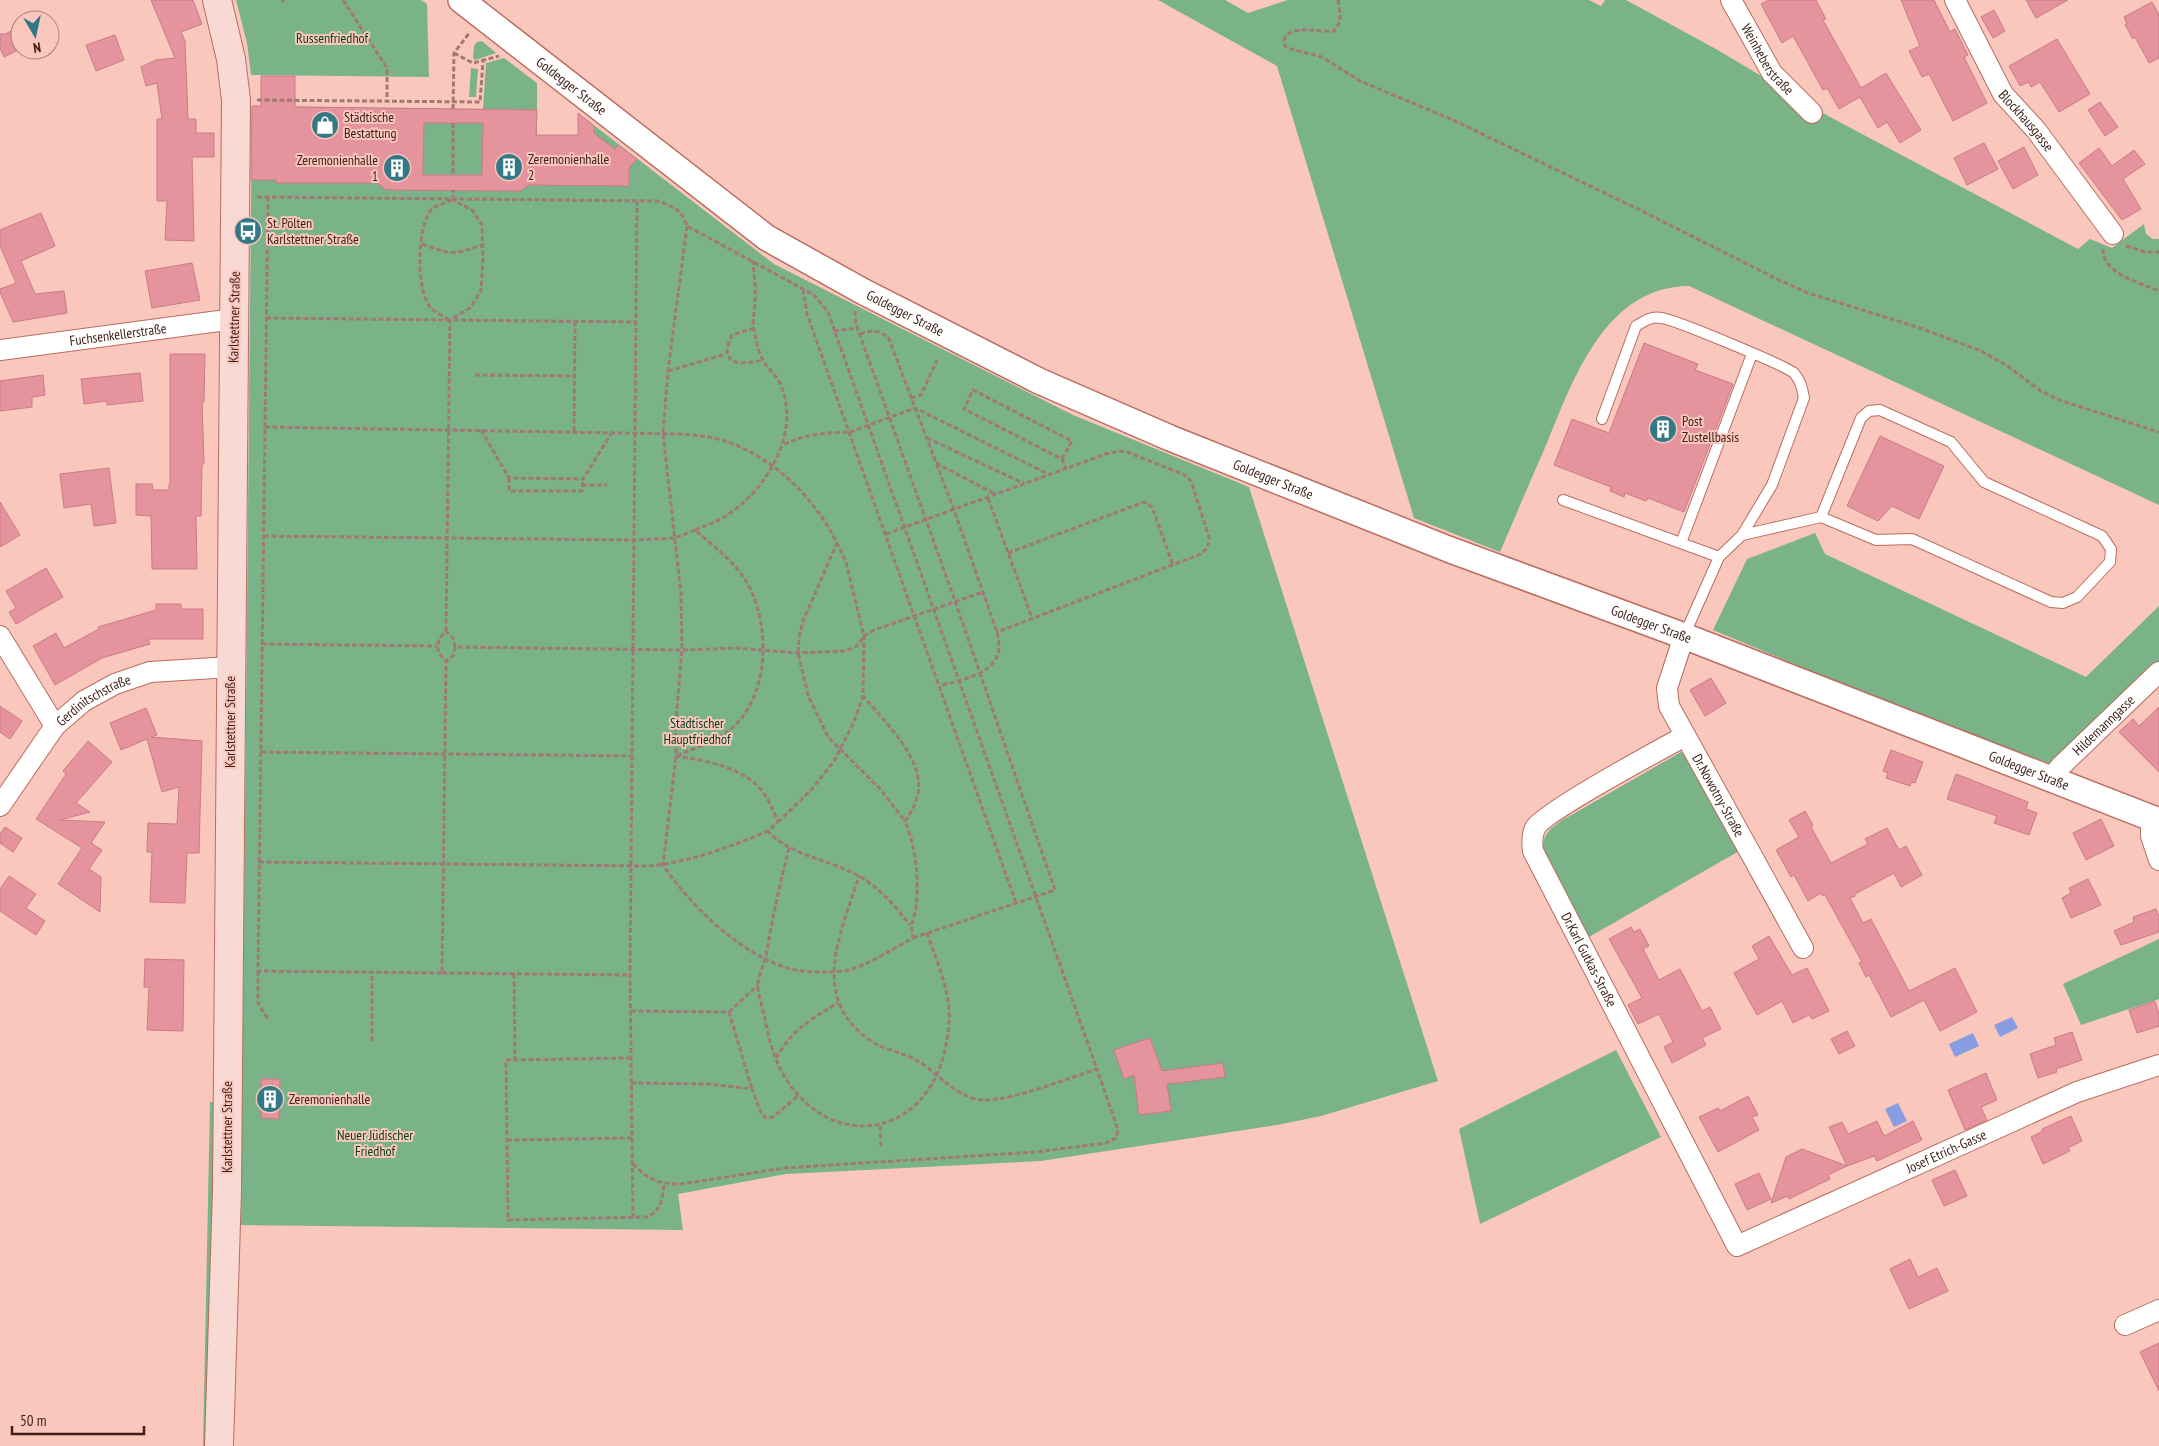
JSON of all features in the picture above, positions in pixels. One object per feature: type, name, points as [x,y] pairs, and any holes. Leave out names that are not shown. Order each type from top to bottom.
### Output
[{"type":"main road","name":"Karlstettner Straße","points":[[217,0],[231,59],[236,100],[227,1191],[219,1446]]},
{"type":"street","name":"Goldegger Straße","points":[[462,0],[487,8],[515,40],[759,232],[798,257],[852,286],[1039,381],[1152,431],[1448,549],[1684,636],[2155,819]]},
{"type":"street","name":"Weinheberstraße","points":[[1731,0],[1772,73],[1812,113]]},
{"type":"street","name":"Blockhausgasse","points":[[1955,0],[2003,94],[2036,130],[2113,234]]},
{"type":"street","name":"Fuchsenkellerstraße","points":[[1,348],[234,319]]},
{"type":"street","points":[[0,636],[55,726]]},
{"type":"street","name":"Dr.Nowotny-Straße","points":[[1684,636],[1667,688],[1669,706],[1803,948]]},
{"type":"street","name":"Gerdinitschstraße","points":[[0,806],[55,726],[84,701],[116,684],[150,672],[231,667]]},
{"type":"street","name":"Hildemanngasse","points":[[2050,779],[2061,766],[2159,672]]},
{"type":"street","name":"Dr.Karl Gutkas-Straße","points":[[1685,736],[1554,811],[1535,828],[1532,844],[1533,851],[1737,1246]]},
{"type":"street","points":[[2155,819],[2151,836],[2159,860]]},
{"type":"street","name":"Josef Etrich-Gasse","points":[[1737,1246],[2077,1092],[2159,1065]]},
{"type":"street","points":[[2125,1325],[2159,1310]]},
{"type":"lane","points":[[1602,419],[1636,326],[1648,319],[1661,318],[1752,354],[1792,372],[1801,383],[1804,398],[1772,485],[1742,535],[1719,557],[1684,636]]},
{"type":"lane","points":[[1681,543],[1752,354]]},
{"type":"lane","points":[[1742,535],[1822,517],[1876,540],[1912,539],[2051,602],[2063,603],[2077,597],[2110,562],[2111,549],[2102,536],[1984,482],[1951,442],[1880,410],[1869,411],[1861,418],[1822,517]]},
{"type":"lane","points":[[1562,500],[1719,557]]},
{"type":"path","points":[[343,0],[387,68],[387,101]]},
{"type":"path","points":[[1338,0],[1341,18],[1339,25],[1334,31],[1293,31],[1286,35],[1284,40],[1285,46],[1322,57],[1360,81],[1445,117],[1644,212],[1775,278],[1817,296],[1917,327],[1979,350],[2000,361],[2041,392],[2059,400],[2159,432]]},
{"type":"path","points":[[452,109],[454,53],[487,8]]},
{"type":"path","points":[[454,53],[474,63],[503,55],[515,40]]},
{"type":"path","points":[[236,100],[480,102],[483,61]]},
{"type":"path","points":[[453,123],[453,175]]},
{"type":"path","points":[[452,200],[453,190]]},
{"type":"path","points":[[236,197],[658,201],[674,206],[684,216],[687,226],[668,371],[663,433],[681,588],[682,650],[674,732],[676,756],[663,865],[711,920],[736,940],[785,968],[808,972],[833,972],[855,969],[913,938],[1055,890],[955,601],[857,328],[852,286]]},
{"type":"path","points":[[268,197],[258,1003],[269,1021]]},
{"type":"path","points":[[452,200],[472,210],[482,225],[482,245],[481,290],[470,308],[450,320],[430,308],[421,289],[423,225],[433,208],[452,200]]},
{"type":"path","points":[[633,1218],[630,975],[637,202]]},
{"type":"path","points":[[632,1164],[646,1177],[664,1184],[681,1184],[785,1168],[1036,1152],[1106,1143],[1116,1138],[1118,1130],[828,312],[814,295],[803,288],[687,226]]},
{"type":"path","points":[[2159,252],[2145,252],[2126,247],[2113,234],[2104,242],[2103,253],[2110,266],[2125,277],[2159,291]]},
{"type":"path","points":[[422,244],[446,253],[458,253],[482,245]]},
{"type":"path","points":[[264,536],[634,540],[675,538],[730,513],[748,498],[761,483],[783,444],[787,422],[786,404],[782,387],[772,370],[763,360],[754,328],[753,262]]},
{"type":"path","points":[[803,288],[807,314],[1016,902]]},
{"type":"path","points":[[266,318],[636,322]]},
{"type":"path","points":[[442,973],[446,661],[440,655],[437,646],[439,638],[446,631],[450,320]]},
{"type":"path","points":[[574,431],[575,322]]},
{"type":"path","points":[[754,328],[732,335],[727,345],[726,354],[730,360],[738,364],[749,364],[763,360]]},
{"type":"path","points":[[834,331],[857,328]]},
{"type":"path","points":[[860,334],[876,331],[884,333],[889,339],[954,510],[997,632],[999,648],[994,664],[980,673],[940,686]]},
{"type":"path","points":[[668,371],[726,354]]},
{"type":"path","points":[[912,398],[921,395],[937,360]]},
{"type":"path","points":[[475,375],[575,376]]},
{"type":"path","points":[[1062,459],[1072,441],[973,390],[964,409],[1062,459],[1066,469]]},
{"type":"path","points":[[783,444],[811,436],[850,432],[915,408],[1049,475]]},
{"type":"path","points":[[259,862],[663,865],[742,841],[768,831],[811,790],[834,761],[863,696],[864,636],[846,562],[826,521],[811,500],[772,465],[732,444],[708,436],[663,433],[265,427]]},
{"type":"path","points":[[481,430],[509,478],[509,491],[582,491],[582,479],[613,432]]},
{"type":"path","points":[[926,438],[1025,484]]},
{"type":"path","points":[[886,534],[1118,451],[1127,452],[1185,474],[1191,481],[1209,537],[1208,547],[1201,554],[997,632]]},
{"type":"path","points":[[936,463],[996,495]]},
{"type":"path","points":[[509,478],[582,479]]},
{"type":"path","points":[[582,485],[607,485]]},
{"type":"path","points":[[988,498],[1032,618]]},
{"type":"path","points":[[1008,553],[1144,502],[1152,507],[1173,564]]},
{"type":"path","points":[[676,756],[720,736],[734,726],[754,697],[760,678],[763,651],[757,608],[745,580],[734,565],[695,530]]},
{"type":"path","points":[[837,542],[803,621],[798,653],[808,695],[828,737],[880,789],[905,821],[910,834],[917,879],[915,910],[910,925]]},
{"type":"path","points":[[455,646],[682,650],[737,648],[798,653],[846,651],[857,646],[864,636],[874,630],[983,592]]},
{"type":"path","points":[[446,631],[453,638],[455,646],[453,656],[446,661]]},
{"type":"path","points":[[262,644],[437,646]]},
{"type":"path","points":[[863,696],[906,749],[914,763],[919,779],[918,796],[913,809],[905,821]]},
{"type":"path","points":[[261,752],[633,756]]},
{"type":"path","points":[[676,756],[719,765],[740,774],[756,784],[768,798],[778,822]]},
{"type":"path","points":[[768,831],[777,841],[789,848],[859,876],[896,907],[910,925],[913,938]]},
{"type":"path","points":[[789,848],[758,985],[768,1039],[775,1059],[798,1096],[821,1114],[838,1122],[860,1126],[880,1126],[900,1118],[915,1106],[929,1090],[938,1074],[948,1032],[949,1009],[945,986],[927,933]]},
{"type":"path","points":[[859,876],[835,953],[833,972],[838,1003],[856,1029],[871,1041],[889,1051],[914,1059],[938,1074],[952,1088],[967,1096],[983,1100],[1007,1097],[1097,1069]]},
{"type":"path","points":[[258,971],[630,975]]},
{"type":"path","points":[[372,972],[372,1041]]},
{"type":"path","points":[[514,974],[515,1060]]},
{"type":"path","points":[[631,1011],[729,1012],[758,985]]},
{"type":"path","points":[[775,1059],[784,1044],[797,1029],[811,1018],[838,1003]]},
{"type":"path","points":[[729,1012],[761,1113],[766,1118],[773,1117],[798,1096]]},
{"type":"path","points":[[631,1058],[506,1060],[508,1220],[648,1218],[657,1212],[661,1204],[664,1184]]},
{"type":"path","points":[[631,1084],[709,1084],[752,1089]]},
{"type":"path","points":[[880,1126],[881,1146]]},
{"type":"path","points":[[507,1140],[632,1138]]},
{"type":"green space","name":"Russenfriedhof","points":[[236,0],[421,0],[427,4],[429,77],[251,75],[247,43]]},
{"type":"green space","points":[[1158,0],[1225,0],[1248,13],[1288,0],[1589,0],[1601,6],[1605,0],[1626,0],[1716,49],[1830,117],[2078,249],[2090,239],[2112,248],[2144,224],[2146,234],[2153,239],[2159,239],[2159,505],[1689,286],[1660,290],[1635,302],[1614,319],[1597,340],[1569,391],[1500,552],[1414,518],[1277,66]]},
{"type":"green space","points":[[482,41],[496,53],[475,60],[473,58],[474,46],[477,42]]},
{"type":"green space","name":"Städtischer Hauptfriedhof","points":[[504,58],[537,83],[537,135],[578,135],[578,113],[774,264],[1073,415],[1249,487],[1438,1081],[1321,1116],[1277,1125],[1041,1161],[786,1174],[678,1194],[683,1230],[241,1225],[252,106],[483,109],[486,63]]},
{"type":"green space","points":[[471,68],[478,69],[476,97],[469,97]]},
{"type":"green space","points":[[1815,533],[1825,554],[2086,677],[2159,606],[2159,662],[2049,763],[1887,703],[1713,630],[1747,559]]},
{"type":"green space","points":[[1681,752],[1686,754],[1741,850],[1589,937],[1543,848],[1546,835],[1550,829],[1561,821]]},
{"type":"green space","points":[[2159,939],[2159,999],[2081,1025],[2063,984]]},
{"type":"green space","points":[[1616,1050],[1661,1137],[1480,1224],[1459,1129]]},
{"type":"green space","points":[[210,1102],[219,1102],[212,1446],[203,1446]]},
{"type":"water","points":[[2012,1017],[2018,1028],[2000,1037],[1994,1025]]},
{"type":"water","points":[[1973,1033],[1979,1046],[1955,1057],[1949,1044]]},
{"type":"water","points":[[1898,1103],[1907,1121],[1894,1127],[1885,1109]]},
{"type":"building","points":[[151,0],[193,0],[202,24],[181,32],[185,41],[188,119],[196,119],[196,133],[214,133],[214,157],[192,157],[194,241],[165,240],[167,201],[157,201],[157,119],[162,119],[157,83],[146,86],[141,67],[156,60],[175,58]]},
{"type":"building","points":[[1769,0],[1816,0],[1826,19],[1823,20],[1861,88],[1886,73],[1921,130],[1900,143],[1887,122],[1878,128],[1860,97],[1839,109],[1827,88],[1823,90],[1793,36],[1782,43],[1761,4]]},
{"type":"building","points":[[1901,0],[1934,0],[1950,32],[1955,29],[1968,55],[1964,57],[1987,103],[1953,121],[1929,74],[1922,77],[1909,51],[1920,46]]},
{"type":"building","points":[[2026,0],[2068,0],[2036,18]]},
{"type":"building","points":[[2152,2],[2159,15],[2159,58],[2149,63],[2135,37],[2133,39],[2125,25],[2127,24],[2124,17]]},
{"type":"building","points":[[1994,10],[2005,31],[1993,38],[1981,17]]},
{"type":"building","points":[[10,32],[10,54],[4,57],[0,48],[0,34]]},
{"type":"building","points":[[115,35],[124,60],[96,71],[86,45]]},
{"type":"building","points":[[2057,39],[2090,94],[2059,112],[2040,82],[2031,87],[2029,82],[2020,86],[2009,66]]},
{"type":"building","points":[[261,76],[295,76],[295,107],[537,110],[536,135],[578,135],[578,113],[594,126],[594,133],[615,149],[618,145],[637,159],[629,168],[629,186],[529,185],[520,191],[386,190],[377,183],[276,183],[276,180],[251,180],[252,106],[261,106]],"holes":[[[424,123],[483,123],[482,175],[423,175]]]},
{"type":"building","points":[[2100,102],[2118,127],[2105,136],[2088,110]]},
{"type":"building","points":[[1984,143],[1998,169],[1967,185],[1954,158]]},
{"type":"building","points":[[2024,147],[2038,175],[2013,189],[1998,161]]},
{"type":"building","points":[[2099,148],[2112,166],[2134,150],[2145,164],[2123,179],[2141,209],[2122,220],[2079,163]]},
{"type":"building","points":[[41,213],[55,246],[21,261],[35,294],[64,291],[67,313],[13,322],[0,292],[0,289],[16,283],[0,246],[0,230]]},
{"type":"building","points":[[192,263],[200,300],[152,308],[145,271]]},
{"type":"building","name":"Post Zustellbasis","points":[[1644,343],[1698,364],[1695,370],[1733,384],[1684,512],[1648,498],[1646,501],[1625,493],[1624,497],[1610,491],[1611,487],[1554,465],[1572,419],[1609,433]]},
{"type":"building","points":[[170,354],[205,354],[204,402],[202,402],[204,464],[202,464],[201,516],[196,516],[197,569],[152,569],[151,516],[136,515],[136,484],[152,484],[153,490],[169,490]]},
{"type":"building","points":[[140,373],[143,401],[107,405],[107,401],[84,404],[81,379]]},
{"type":"building","points":[[43,375],[45,395],[32,397],[32,407],[0,411],[0,381]]},
{"type":"building","points":[[1880,436],[1944,466],[1919,519],[1892,506],[1878,521],[1847,506]]},
{"type":"building","points":[[109,468],[116,523],[94,526],[91,504],[64,508],[60,474]]},
{"type":"building","points":[[0,502],[20,535],[0,547]]},
{"type":"building","points":[[46,568],[63,597],[16,624],[9,612],[16,608],[6,591]]},
{"type":"building","points":[[156,604],[181,604],[181,609],[203,609],[203,639],[148,639],[150,644],[102,658],[55,685],[33,646],[56,633],[64,648],[99,629],[98,627],[156,610]]},
{"type":"building","points":[[1711,678],[1726,703],[1705,716],[1690,690]]},
{"type":"building","points":[[0,706],[22,721],[10,739],[0,732]]},
{"type":"building","points":[[2159,707],[2159,772],[2119,732],[2133,719],[2139,726]]},
{"type":"building","points":[[146,708],[157,735],[151,737],[202,741],[199,853],[187,853],[185,903],[150,902],[152,852],[147,852],[148,823],[177,824],[179,787],[162,792],[147,739],[121,750],[110,723]]},
{"type":"building","points":[[88,741],[112,762],[76,803],[90,812],[60,820],[105,822],[91,843],[102,850],[89,869],[101,877],[100,912],[58,884],[82,848],[36,819],[66,774],[63,771]]},
{"type":"building","points":[[1891,750],[1923,762],[1915,783],[1912,782],[1910,786],[1886,778],[1888,773],[1883,771]]},
{"type":"building","points":[[1956,774],[2028,802],[2026,809],[2037,813],[2029,835],[1994,823],[1997,816],[1947,799]]},
{"type":"building","points":[[1805,811],[1813,825],[1811,827],[1831,863],[1868,844],[1865,839],[1887,828],[1899,850],[1906,846],[1922,875],[1901,887],[1894,873],[1850,898],[1863,923],[1871,919],[1909,991],[1955,968],[1977,1012],[1940,1031],[1924,1000],[1891,1017],[1869,975],[1866,977],[1859,963],[1862,962],[1825,895],[1823,896],[1821,893],[1808,901],[1794,875],[1791,877],[1776,850],[1799,837],[1789,820]]},
{"type":"building","points":[[2101,819],[2114,846],[2086,860],[2073,833]]},
{"type":"building","points":[[5,827],[22,838],[13,852],[0,843],[0,834]]},
{"type":"building","points":[[9,876],[36,894],[26,908],[45,921],[36,935],[0,911],[0,889]]},
{"type":"building","points":[[2088,879],[2101,905],[2071,918],[2062,898],[2071,893],[2069,888]]},
{"type":"building","points":[[2156,909],[2159,917],[2159,932],[2121,945],[2114,931],[2134,922],[2133,917]]},
{"type":"building","points":[[1631,927],[1634,932],[1640,929],[1649,946],[1643,949],[1659,980],[1680,969],[1702,1011],[1710,1007],[1721,1029],[1702,1038],[1706,1045],[1672,1063],[1664,1047],[1673,1042],[1659,1014],[1638,1024],[1628,1005],[1642,998],[1609,939]]},
{"type":"building","points":[[1769,936],[1792,975],[1807,968],[1829,1011],[1812,1019],[1809,1015],[1793,1023],[1782,1001],[1757,1015],[1734,973],[1759,959],[1752,946]]},
{"type":"building","points":[[145,959],[184,960],[183,1031],[147,1030],[149,987],[144,987]]},
{"type":"building","points":[[2155,1001],[2159,1014],[2159,1026],[2137,1033],[2129,1010]]},
{"type":"building","points":[[1847,1031],[1855,1046],[1839,1054],[1831,1039]]},
{"type":"building","points":[[2072,1032],[2082,1060],[2056,1069],[2057,1072],[2038,1078],[2030,1054],[2056,1045],[2054,1038]]},
{"type":"building","points":[[1150,1038],[1162,1071],[1223,1063],[1225,1077],[1167,1084],[1171,1111],[1139,1115],[1134,1075],[1124,1079],[1114,1050]]},
{"type":"building","points":[[1986,1073],[1997,1100],[1981,1107],[1987,1120],[1965,1130],[1948,1090]]},
{"type":"building","name":"Zeremonienhalle","points":[[261,1079],[280,1079],[279,1119],[261,1118]]},
{"type":"building","points":[[1748,1096],[1758,1115],[1752,1117],[1759,1130],[1718,1152],[1699,1117],[1718,1108],[1720,1111]]},
{"type":"building","points":[[2071,1116],[2082,1141],[2068,1148],[2070,1151],[2043,1164],[2031,1137],[2043,1131],[2042,1129]]},
{"type":"building","points":[[1877,1121],[1884,1136],[1913,1121],[1922,1140],[1877,1161],[1874,1156],[1847,1166],[1829,1127],[1842,1122],[1848,1134]]},
{"type":"building","points":[[1802,1149],[1847,1166],[1828,1175],[1830,1179],[1789,1199],[1788,1196],[1771,1203],[1786,1157]]},
{"type":"building","points":[[1955,1170],[1967,1196],[1944,1206],[1932,1180]]},
{"type":"building","points":[[1759,1173],[1771,1199],[1747,1210],[1735,1184]]},
{"type":"building","points":[[1910,1259],[1918,1277],[1937,1268],[1948,1291],[1909,1309],[1890,1269]]},
{"type":"building","points":[[2159,1343],[2159,1391],[2140,1352]]},
{"type":"place","name":"Städtische Bestattung","points":[[325,125]]},
{"type":"place","name":"Zeremonienhalle 2","points":[[509,167]]},
{"type":"place","name":"Zeremonienhalle 1","points":[[397,168]]},
{"type":"place","name":"St. Pölten Karlstettner Straße","points":[[248,231]]},
{"type":"place","name":"Post Zustellbasis","points":[[1663,429]]},
{"type":"place","name":"Zeremonienhalle","points":[[270,1099]]},
{"type":"park label","name":"Neuer Jüdischer Friedhof","points":[[375,1144]]}]
